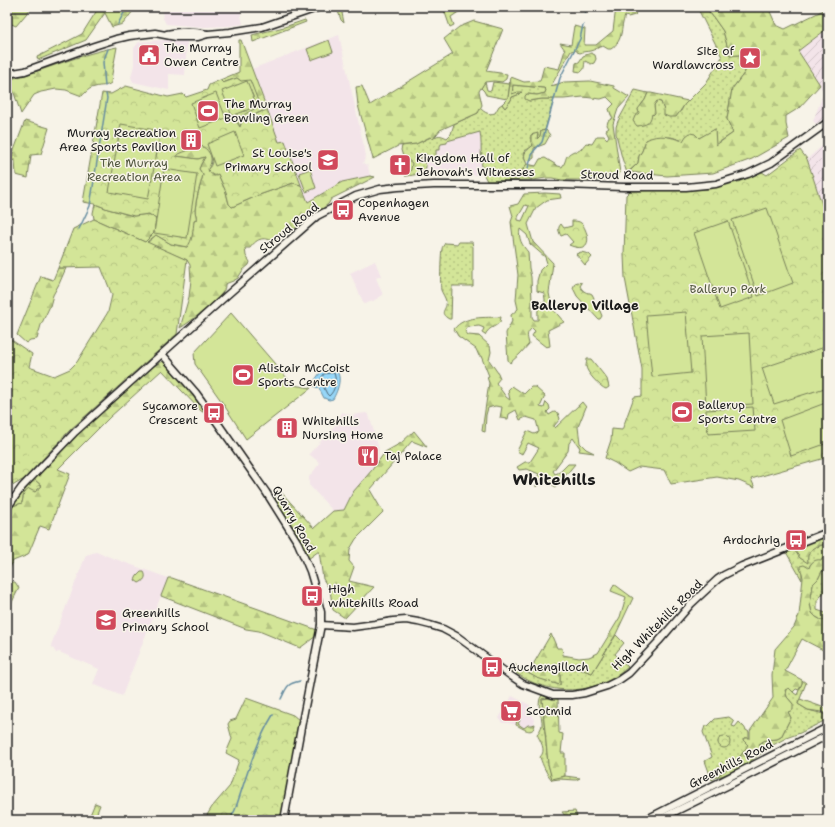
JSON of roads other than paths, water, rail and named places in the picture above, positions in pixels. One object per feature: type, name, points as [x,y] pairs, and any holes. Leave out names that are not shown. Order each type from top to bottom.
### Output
[{"type":"street","points":[[7,74],[25,71],[108,41],[129,36],[177,32],[199,32],[208,34],[230,32],[262,27],[320,7]]},
{"type":"street","name":"Stroud Road","points":[[7,508],[22,487],[75,432],[226,296],[318,216],[356,196],[380,189],[398,186],[562,185],[678,187],[716,184],[748,174],[771,163],[828,122]]},
{"type":"street","name":"Quarry Road","points":[[162,354],[196,393],[266,492],[298,543],[310,572],[318,599],[321,612],[321,625],[284,820]]},
{"type":"street","name":"High Whitehills Road","points":[[321,625],[353,627],[406,620],[430,625],[443,629],[458,637],[524,684],[553,695],[585,693],[607,686],[629,673],[691,604],[724,576],[742,566],[828,532]]},
{"type":"street","name":"Greenhills Road","points":[[645,820],[828,728]]},
{"type":"street","name":"Greenhills Road","points":[[658,820],[828,735]]},
{"type":"water","points":[[333,368],[338,374],[339,382],[333,399],[329,400],[324,398],[319,388],[315,387],[314,383],[322,370]]},
{"type":"waterway","points":[[118,24],[127,7]]},
{"type":"waterway","points":[[585,13],[586,7]]},
{"type":"waterway","points":[[528,168],[533,152],[542,142],[560,78],[580,39],[583,25]]},
{"type":"waterway","points":[[105,86],[103,62],[108,49]]},
{"type":"waterway","points":[[79,229],[90,206],[107,98],[106,94]]},
{"type":"waterway","points":[[281,699],[289,685],[300,681]]},
{"type":"waterway","points":[[230,820],[235,810],[256,749],[273,715]]},
{"type":"place","name":"The Murray Owen Centre","points":[[149,55]]},
{"type":"place","name":"Site of Wardlawcross","points":[[750,58]]},
{"type":"place","name":"The Murray Bowling Green","points":[[208,111]]},
{"type":"place","name":"Murray Recreation Area Sports Pavilion","points":[[191,140]]},
{"type":"place","name":"St Louise's Primary School","points":[[328,160]]},
{"type":"place","name":"Kingdom Hall of Jehovah's Witnesses","points":[[400,165]]},
{"type":"place","name":"Copenhagen Avenue","points":[[343,210]]},
{"type":"place","name":"Alistair McCoist Sports Centre","points":[[243,375]]},
{"type":"place","name":"Ballerup Sports Centre","points":[[682,412]]},
{"type":"place","name":"Sycamore Crescent","points":[[214,413]]},
{"type":"place","name":"Whitehills Nursing Home","points":[[287,428]]},
{"type":"place","name":"Taj Palace","points":[[368,456]]},
{"type":"place","name":"Ardochrig","points":[[796,540]]},
{"type":"place","name":"High whitehills Road","points":[[312,596]]},
{"type":"place","name":"Greenhills Primary School","points":[[106,620]]},
{"type":"place","name":"Auchengilloch","points":[[492,667]]},
{"type":"place","name":"Scotmid","points":[[511,711]]},
{"type":"district","name":"Ballerup Village","points":[[585,305]]},
{"type":"district","name":"Whitehills","points":[[554,479]]},
{"type":"park label","name":"The Murray Recreation Area","points":[[134,170]]},
{"type":"park label","name":"Ballerup Park","points":[[728,289]]}]
